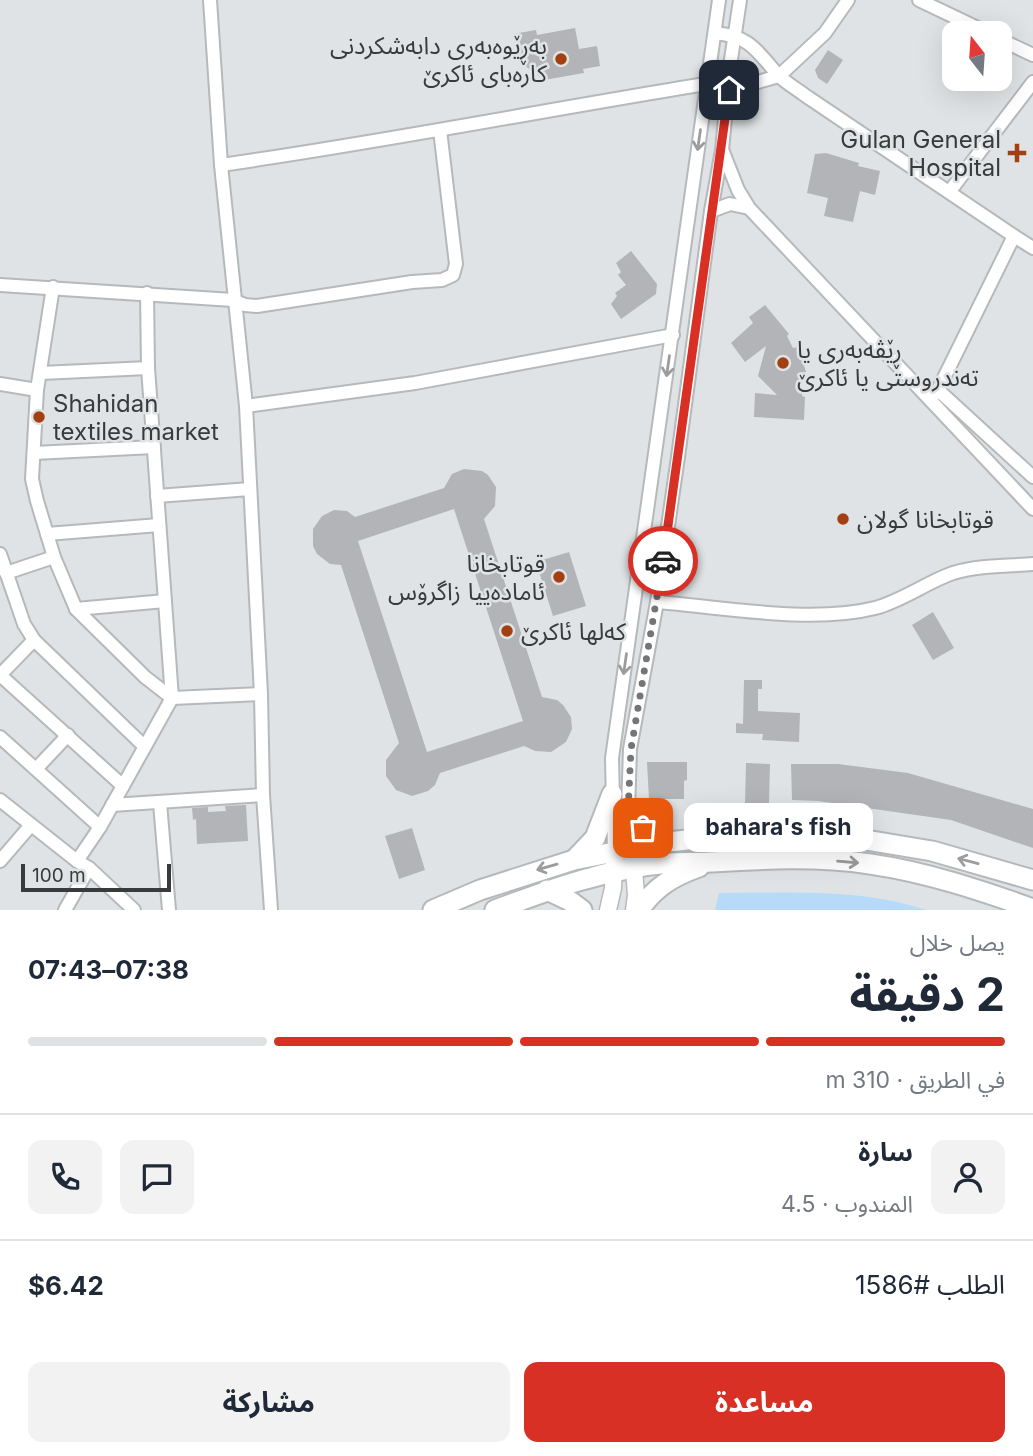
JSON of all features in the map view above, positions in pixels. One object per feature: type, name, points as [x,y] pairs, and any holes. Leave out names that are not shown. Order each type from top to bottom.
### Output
[{"type":"highway","points":[[574,860],[595,838],[612,794]]},
{"type":"highway","points":[[628,811],[659,843]]},
{"type":"highway","points":[[433,910],[480,890],[574,860],[659,843],[723,836],[866,840],[932,851],[1033,880]]},
{"type":"highway","points":[[495,910],[547,890],[624,870],[668,863],[791,857],[868,863],[967,885],[1033,909]]},
{"type":"highway","points":[[636,910],[668,880],[711,862]]},
{"type":"highway","points":[[547,890],[582,910]]},
{"type":"main road","points":[[623,849],[624,870],[636,895],[636,910]]},
{"type":"main road","points":[[608,910],[613,888],[624,870]]},
{"type":"street","points":[[210,0],[221,165],[246,406],[261,694],[263,795],[271,910]]},
{"type":"street","points":[[623,849],[612,794],[612,758],[719,0]]},
{"type":"street","points":[[623,849],[631,749],[657,602],[722,150],[740,0]]},
{"type":"street","points":[[729,90],[779,76],[825,33],[848,0]]},
{"type":"street","points":[[919,0],[963,21]]},
{"type":"street","points":[[715,33],[735,34],[770,63],[779,76],[1033,248]]},
{"type":"street","points":[[1012,43],[1031,50]]},
{"type":"street","points":[[950,191],[1033,82]]},
{"type":"street","points":[[221,165],[344,148],[556,108],[706,84]]},
{"type":"street","points":[[0,285],[233,300],[257,306],[412,282],[442,280],[453,275],[456,264],[440,130]]},
{"type":"street","points":[[722,150],[738,190],[749,208],[866,334],[1033,477]]},
{"type":"street","points":[[712,212],[730,204],[749,208]]},
{"type":"street","points":[[934,394],[1014,236]]},
{"type":"street","points":[[53,287],[37,390],[32,479],[54,556],[76,609],[145,677],[172,698],[261,694]]},
{"type":"street","points":[[77,861],[100,827],[172,698],[148,368],[146,293]]},
{"type":"street","points":[[246,406],[415,383],[673,335]]},
{"type":"street","points":[[41,373],[148,368]]},
{"type":"street","points":[[0,384],[37,390]]},
{"type":"street","points":[[934,394],[1033,509]]},
{"type":"street","points":[[34,453],[154,447]]},
{"type":"street","points":[[655,453],[678,457]]},
{"type":"street","points":[[157,496],[250,489]]},
{"type":"street","points":[[47,534],[159,526]]},
{"type":"street","points":[[0,554],[24,624],[34,640],[145,746]]},
{"type":"street","points":[[6,573],[54,556]]},
{"type":"street","points":[[657,602],[806,615],[876,608],[953,573],[974,568],[1033,564]]},
{"type":"street","points":[[76,609],[165,601]]},
{"type":"street","points":[[34,640],[0,675],[123,786]]},
{"type":"street","points":[[36,769],[68,735]]},
{"type":"street","points":[[0,737],[100,827]]},
{"type":"street","points":[[112,805],[263,795]]},
{"type":"street","points":[[0,800],[89,869],[134,910]]},
{"type":"street","points":[[160,803],[169,910]]},
{"type":"street","points":[[0,861],[30,825]]},
{"type":"street","points":[[65,910],[89,869]]},
{"type":"shaded area","points":[[719,893],[850,895],[926,910],[715,910]]},
{"type":"building","name":"بەڕێوەبەری دابەشکردنی کارەبای ئاکرێ","points":[[575,28],[579,49],[597,46],[600,66],[583,69],[584,73],[544,80],[524,65],[521,52],[517,53],[513,34],[536,30],[537,35]]},
{"type":"building","points":[[828,50],[843,60],[827,84],[818,78],[815,70]]},
{"type":"building","points":[[826,153],[859,163],[858,166],[880,171],[875,195],[860,191],[853,222],[824,216],[828,198],[807,193],[815,154]]},
{"type":"building","points":[[631,251],[657,284],[656,294],[621,319],[611,304],[617,296],[615,293],[626,285],[618,275],[621,272],[616,263]]},
{"type":"building","name":"ڕێڤەبەری یا تەندروستی یا ئاکرێ","points":[[765,305],[789,334],[787,336],[793,348],[798,347],[806,372],[802,373],[804,420],[754,417],[755,393],[777,395],[758,376],[766,346],[745,362],[731,343],[753,323],[749,317]]},
{"type":"building","name":"کەلها ئاکرێ","points":[[464,469],[482,471],[496,487],[495,506],[484,519],[542,697],[557,700],[563,705],[571,717],[572,729],[566,742],[551,752],[535,751],[524,746],[440,773],[435,785],[428,791],[412,796],[396,790],[386,776],[386,760],[399,743],[341,565],[330,564],[317,554],[313,546],[313,529],[322,516],[334,510],[347,511],[355,517],[444,488],[452,474]],"holes":[[[454,509],[523,721],[427,752],[358,541]]]},
{"type":"building","points":[[569,552],[586,606],[553,616],[536,562]]},
{"type":"building","points":[[933,612],[954,648],[933,660],[912,625]]},
{"type":"building","points":[[744,680],[762,680],[762,689],[758,689],[758,711],[800,713],[799,742],[762,740],[763,734],[736,733],[736,723],[743,724]]},
{"type":"building","points":[[647,762],[687,762],[684,799],[649,799]]},
{"type":"building","points":[[746,763],[770,764],[769,803],[745,803]]},
{"type":"building","points":[[791,764],[838,764],[908,773],[1033,809],[1033,848],[951,820],[818,801],[792,800]]},
{"type":"building","points":[[246,805],[248,841],[197,844],[196,819],[193,820],[192,808],[208,807],[208,812],[226,811],[225,806]]},
{"type":"building","points":[[412,828],[425,870],[399,879],[385,836]]},
{"type":"way so far","points":[[643,828],[628,811],[628,783],[631,749],[663,561]]},
{"type":"place","name":"بەڕێوەبەری دابەشکردنی کارەبای ئاکرێ","points":[[561,59]]},
{"type":"place","name":"Gulan General Hospital","points":[[1017,153]]},
{"type":"place","name":"ڕێڤەبەری یا تەندروستی یا ئاکرێ","points":[[783,363]]},
{"type":"place","name":"Shahidan textiles market","points":[[39,417]]},
{"type":"place","name":"قوتابخانا گولان","points":[[843,519]]},
{"type":"place","name":"قوتابخانا ئامادەییا زاگرۆس","points":[[559,577]]},
{"type":"place","name":"کەلها ئاکرێ","points":[[507,631]]},
{"type":"place","name":"bahara's fish","points":[[643,828]]},
{"type":"route","points":[[663,561],[729,90]]}]
